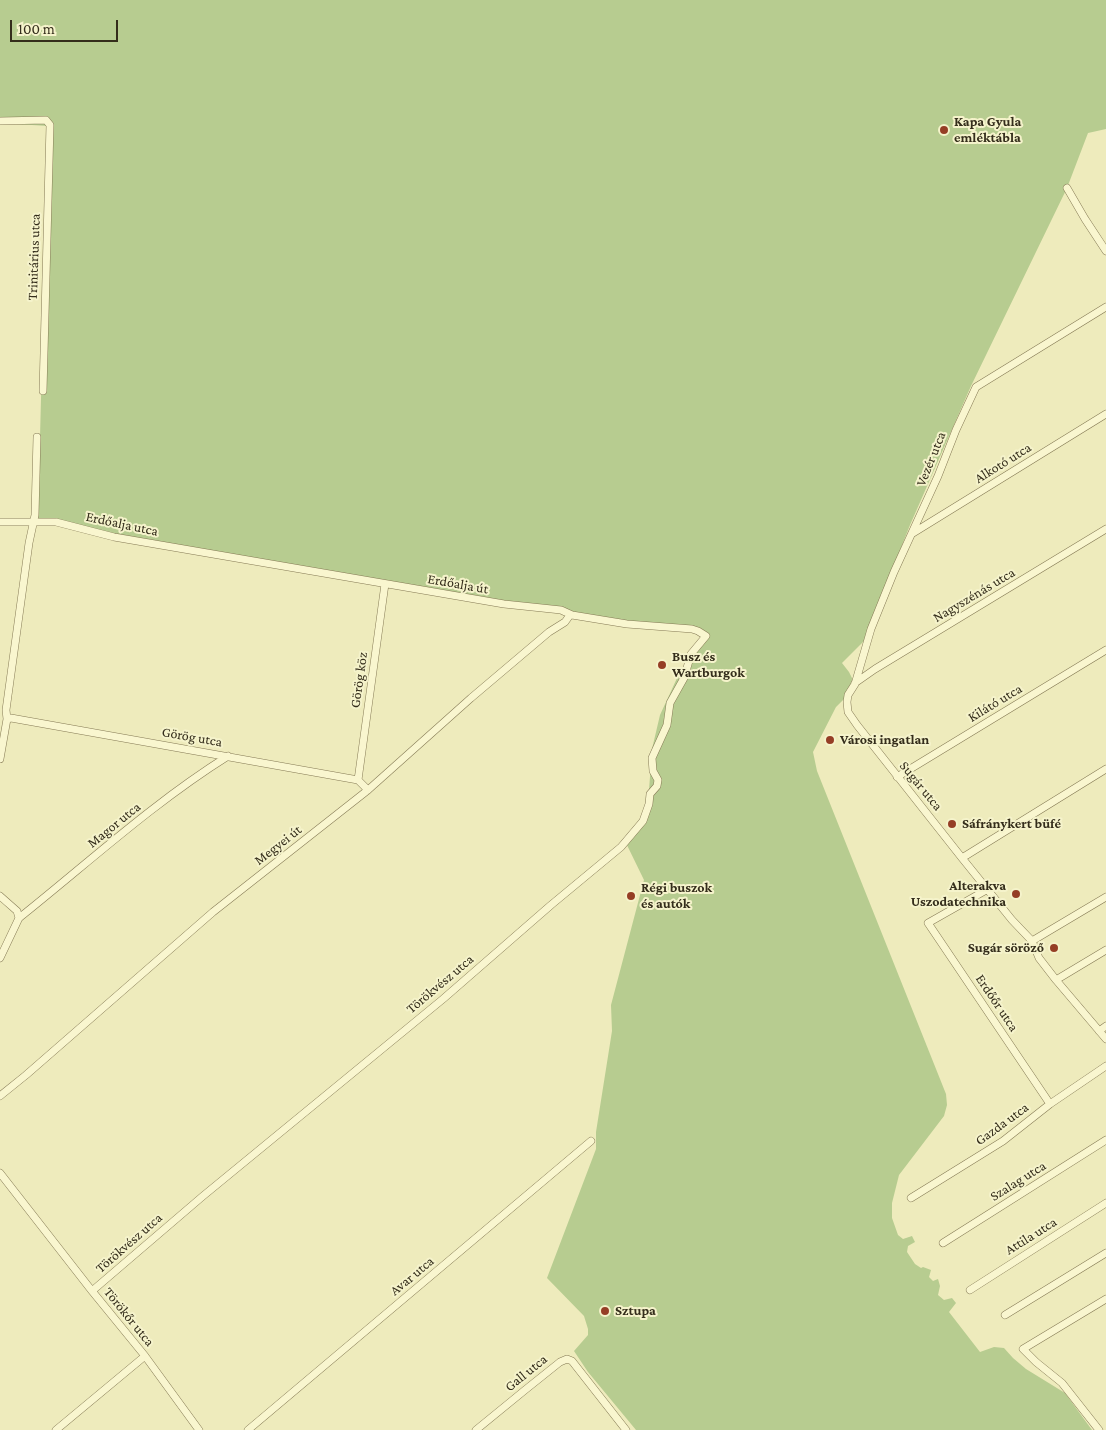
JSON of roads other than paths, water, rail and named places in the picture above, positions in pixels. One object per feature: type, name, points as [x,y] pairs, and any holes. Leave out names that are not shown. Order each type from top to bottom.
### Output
[{"type":"street","name":"Trinitárius utca","points":[[0,121],[46,120],[50,126],[43,391]]},
{"type":"street","points":[[1067,188],[1106,251]]},
{"type":"street","name":"Vezér utca","points":[[855,684],[871,629],[894,572],[976,386],[1106,306]]},
{"type":"street","name":"Alkotó utca","points":[[912,533],[1106,414]]},
{"type":"street","points":[[0,759],[7,719],[6,710],[29,543],[36,510],[38,437]]},
{"type":"street","name":"Erdőalja utca","points":[[0,522],[56,522],[114,537],[205,553]]},
{"type":"street","name":"Nagyszénás utca","points":[[855,684],[875,669],[1106,529]]},
{"type":"street","name":"Erdőalja út","points":[[205,553],[504,604],[561,610],[570,614],[627,624],[692,629],[706,636]]},
{"type":"street","name":"Görög köz","points":[[358,780],[385,584]]},
{"type":"street","name":"Megyei út","points":[[0,1096],[213,912],[368,790],[471,698],[549,632],[564,622],[570,614]]},
{"type":"street","name":"Törökvész utca","points":[[92,1291],[203,1196],[443,999],[551,905],[622,847],[643,821],[649,804],[650,794],[657,786],[658,780],[652,768],[652,756],[666,728],[669,719],[670,703],[684,678],[690,656],[706,636]]},
{"type":"street","name":"Kilátó utca","points":[[897,777],[1106,650]]},
{"type":"street","name":"Sugár utca","points":[[855,684],[848,695],[847,707],[848,712],[857,725],[1012,920],[1032,941],[1039,958],[1106,1039]]},
{"type":"street","name":"Görög utca","points":[[7,719],[358,780]]},
{"type":"street","name":"Magor utca","points":[[19,918],[149,812],[199,774],[228,756]]},
{"type":"street","points":[[962,858],[1106,769]]},
{"type":"street","points":[[358,780],[368,790]]},
{"type":"street","name":"Erdőőr utca","points":[[988,889],[928,923],[1050,1104]]},
{"type":"street","points":[[0,896],[16,911],[19,918],[0,958]]},
{"type":"street","points":[[1032,941],[1106,897]]},
{"type":"street","points":[[1056,980],[1106,950]]},
{"type":"street","points":[[1099,1031],[1106,1026]]},
{"type":"street","name":"Gazda utca","points":[[911,1198],[1003,1142],[1050,1104],[1106,1066]]},
{"type":"street","name":"Szalag utca","points":[[943,1243],[1106,1140]]},
{"type":"street","name":"Avar utca","points":[[248,1430],[592,1141]]},
{"type":"street","name":"Törökőr utca","points":[[0,1173],[145,1356],[199,1430]]},
{"type":"street","name":"Attila utca","points":[[970,1290],[1106,1203]]},
{"type":"street","points":[[1005,1315],[1106,1253]]},
{"type":"street","points":[[1099,1430],[1062,1383],[1022,1349],[1106,1299]]},
{"type":"street","points":[[56,1430],[145,1356]]},
{"type":"street","name":"Gall utca","points":[[476,1430],[560,1362],[567,1359],[574,1363],[626,1430]]},
{"type":"place","name":"Kapa Gyula emléktábla","points":[[944,130]]},
{"type":"place","name":"Busz és Wartburgok","points":[[662,665]]},
{"type":"place","name":"Városi ingatlan","points":[[830,740]]},
{"type":"place","name":"Sáfránykert büfé","points":[[952,824]]},
{"type":"place","name":"Alterakva Uszodatechnika","points":[[1016,894]]},
{"type":"place","name":"Régi buszok és autók","points":[[631,896]]},
{"type":"place","name":"Sugár söröző","points":[[1054,948]]},
{"type":"place","name":"Sztupa","points":[[605,1311]]}]
